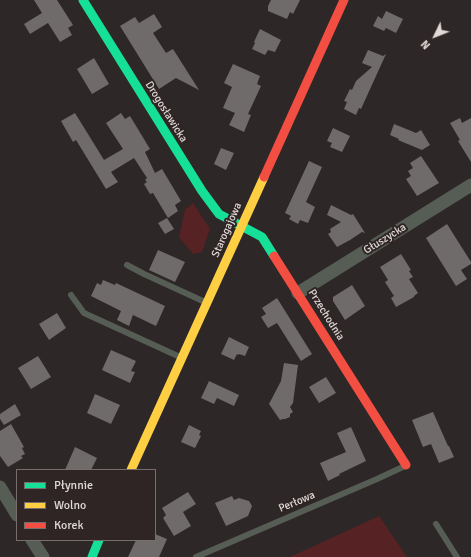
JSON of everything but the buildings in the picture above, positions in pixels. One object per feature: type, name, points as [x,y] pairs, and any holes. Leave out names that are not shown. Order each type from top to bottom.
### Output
[{"type":"street","name":"Drogosławicka","points":[[83,0],[202,191],[219,214],[241,226]]},
{"type":"street","name":"Starogajowa","points":[[131,469],[344,0]]},
{"type":"street","name":"Głuszycka","points":[[298,293],[471,185]]},
{"type":"street","name":"Przechodnia","points":[[241,226],[262,237],[406,465]]},
{"type":"street","points":[[0,487],[16,513]]},
{"type":"street","points":[[33,541],[43,557]]},
{"type":"street","points":[[92,557],[100,541]]},
{"type":"lane","points":[[127,265],[206,303]]},
{"type":"lane","points":[[71,295],[84,313],[182,358]]},
{"type":"lane","name":"Perłowa","points":[[196,557],[406,465]]},
{"type":"lane","points":[[436,524],[456,557]]},
{"type":"shaded area","points":[[193,203],[210,229],[202,252],[193,254],[179,237],[185,210]]},
{"type":"shaded area","points":[[379,516],[407,557],[290,557]]},
{"type":"traffic: fast","points":[[83,0],[202,191],[219,214],[262,237],[274,256]]},
{"type":"traffic: fast","points":[[92,557],[99,541]]},
{"type":"traffic: slow","points":[[131,469],[264,177]]},
{"type":"traffic: jam","points":[[264,177],[344,0]]},
{"type":"traffic: jam","points":[[274,256],[406,465]]}]
